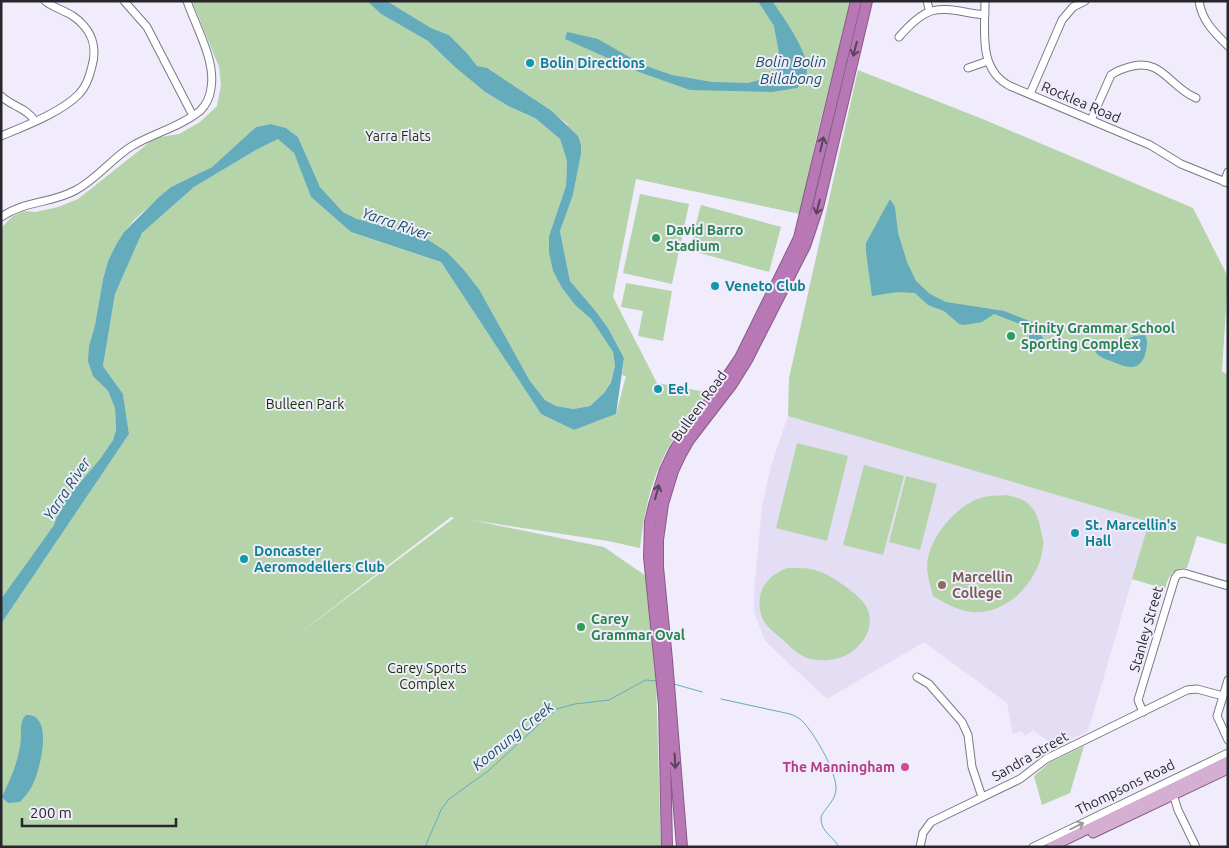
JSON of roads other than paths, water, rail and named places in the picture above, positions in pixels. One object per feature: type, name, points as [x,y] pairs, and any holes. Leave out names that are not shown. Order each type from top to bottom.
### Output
[{"type":"highway","name":"Bulleen Road","points":[[682,847],[663,660],[648,540],[650,522],[659,486],[674,451],[740,358],[799,238],[856,1]]},
{"type":"highway","name":"Bulleen Road","points":[[667,847],[666,743],[657,556],[660,523],[668,487],[673,471],[689,440],[732,384],[747,360],[805,246],[818,207],[867,1]]},
{"type":"main road","name":"Thompsons Road","points":[[1064,847],[1228,761]]},
{"type":"main road","name":"Thompsons Road","points":[[1051,847],[1170,793],[1228,770]]},
{"type":"street","points":[[1,136],[60,108],[79,94],[87,83],[94,52],[90,34],[78,18],[45,1]]},
{"type":"street","points":[[124,1],[147,27],[193,116]]},
{"type":"street","points":[[1,216],[24,205],[58,198],[77,190],[130,147],[184,122],[201,110],[207,102],[211,87],[212,70],[187,1]]},
{"type":"street","points":[[968,68],[988,61],[985,1]]},
{"type":"street","points":[[1030,94],[1064,17],[1073,7],[1085,1]]},
{"type":"street","points":[[1199,1],[1201,12],[1208,25],[1228,46]]},
{"type":"street","points":[[899,38],[915,17],[928,5],[985,15]]},
{"type":"street","name":"Rocklea Road","points":[[988,61],[992,71],[1001,80],[1154,147],[1181,164],[1226,183]]},
{"type":"street","points":[[1091,120],[1111,75],[1116,71],[1135,65],[1155,67],[1184,92],[1196,98]]},
{"type":"street","points":[[1,96],[25,110],[35,121]]},
{"type":"street","points":[[1226,183],[1228,172]]},
{"type":"street","name":"Stanley Street","points":[[1143,712],[1138,700],[1174,578],[1184,573],[1228,586]]},
{"type":"street","points":[[917,677],[929,684],[962,722],[968,735],[972,767],[982,797]]},
{"type":"street","points":[[1227,736],[1220,716],[1222,700],[1228,680]]},
{"type":"street","name":"Sandra Street","points":[[920,847],[922,836],[928,825],[1025,776],[1046,759],[1190,689],[1197,689],[1222,700]]},
{"type":"street","name":"Thompsons Road","points":[[1033,847],[1228,753]]},
{"type":"street","points":[[1170,793],[1196,846]]},
{"type":"water","points":[[367,1],[387,1],[431,28],[449,35],[477,66],[487,68],[552,111],[578,136],[581,154],[573,195],[560,231],[570,281],[608,328],[624,358],[616,414],[574,430],[541,414],[441,262],[351,232],[311,197],[294,153],[278,139],[194,187],[142,233],[115,294],[103,366],[123,394],[129,434],[1,624],[1,599],[54,525],[61,505],[100,459],[113,440],[116,430],[115,408],[108,391],[93,376],[88,361],[89,346],[95,325],[103,279],[108,261],[116,245],[124,232],[171,187],[212,167],[256,127],[271,124],[286,128],[298,137],[320,187],[343,212],[357,219],[424,237],[448,253],[479,289],[530,381],[545,400],[556,406],[573,409],[590,406],[604,393],[611,382],[615,366],[613,352],[591,319],[575,305],[562,288],[553,271],[549,252],[549,236],[566,186],[567,161],[560,139],[535,118],[510,107],[485,92],[428,41],[381,14]]},
{"type":"water","name":"Bolin Bolin Billabong","points":[[758,1],[772,1],[804,53],[807,69],[805,81],[797,88],[772,92],[690,90],[639,72],[565,39],[567,32],[598,39],[643,65],[672,75],[712,82],[748,83],[774,76],[779,53],[774,26]]},
{"type":"water","points":[[890,199],[895,207],[898,233],[907,262],[916,281],[930,294],[946,302],[1004,311],[1032,322],[1043,338],[1040,346],[1036,349],[1031,347],[1029,331],[1020,324],[994,314],[982,322],[964,325],[959,324],[944,311],[928,305],[915,293],[898,292],[872,296],[866,243]]},
{"type":"water","points":[[1145,335],[1147,341],[1146,351],[1141,363],[1137,366],[1128,367],[1102,358],[1095,351],[1135,336]]},
{"type":"water","points":[[26,715],[35,717],[40,723],[43,733],[39,768],[32,786],[20,802],[8,803],[2,797],[17,760],[22,722]]},
{"type":"waterway","name":"Koonung Creek","points":[[425,847],[441,810],[449,799],[488,771],[556,709],[575,704],[609,700],[646,680],[657,681]]},
{"type":"waterway","name":"Koonung Creek","points":[[674,684],[702,692]]},
{"type":"waterway","name":"Koonung Creek","points":[[721,699],[790,714],[805,724],[815,737],[833,774],[835,795],[821,816],[821,819],[825,831],[839,847]]},
{"type":"place","name":"Bolin Directions","points":[[530,63]]},
{"type":"place","name":"David Barro Stadium","points":[[656,238]]},
{"type":"place","name":"Veneto Club","points":[[715,286]]},
{"type":"place","name":"Trinity Grammar School Sporting Complex","points":[[1011,336]]},
{"type":"place","name":"Eel","points":[[658,389]]},
{"type":"place","name":"St. Marcellin's Hall","points":[[1075,533]]},
{"type":"place","name":"Doncaster Aeromodellers Club","points":[[244,559]]},
{"type":"place","name":"Marcellin College","points":[[942,585]]},
{"type":"place","name":"Carey Grammar Oval","points":[[581,627]]},
{"type":"place","name":"The Manningham","points":[[905,767]]},
{"type":"park label","name":"Yarra Flats","points":[[398,136]]},
{"type":"park label","name":"Bulleen Park","points":[[305,404]]},
{"type":"park label","name":"Carey Sports Complex","points":[[427,676]]},
{"type":"water label","name":"Yarra River","points":[[396,224]]},
{"type":"water label","name":"Yarra River","points":[[67,489]]}]
